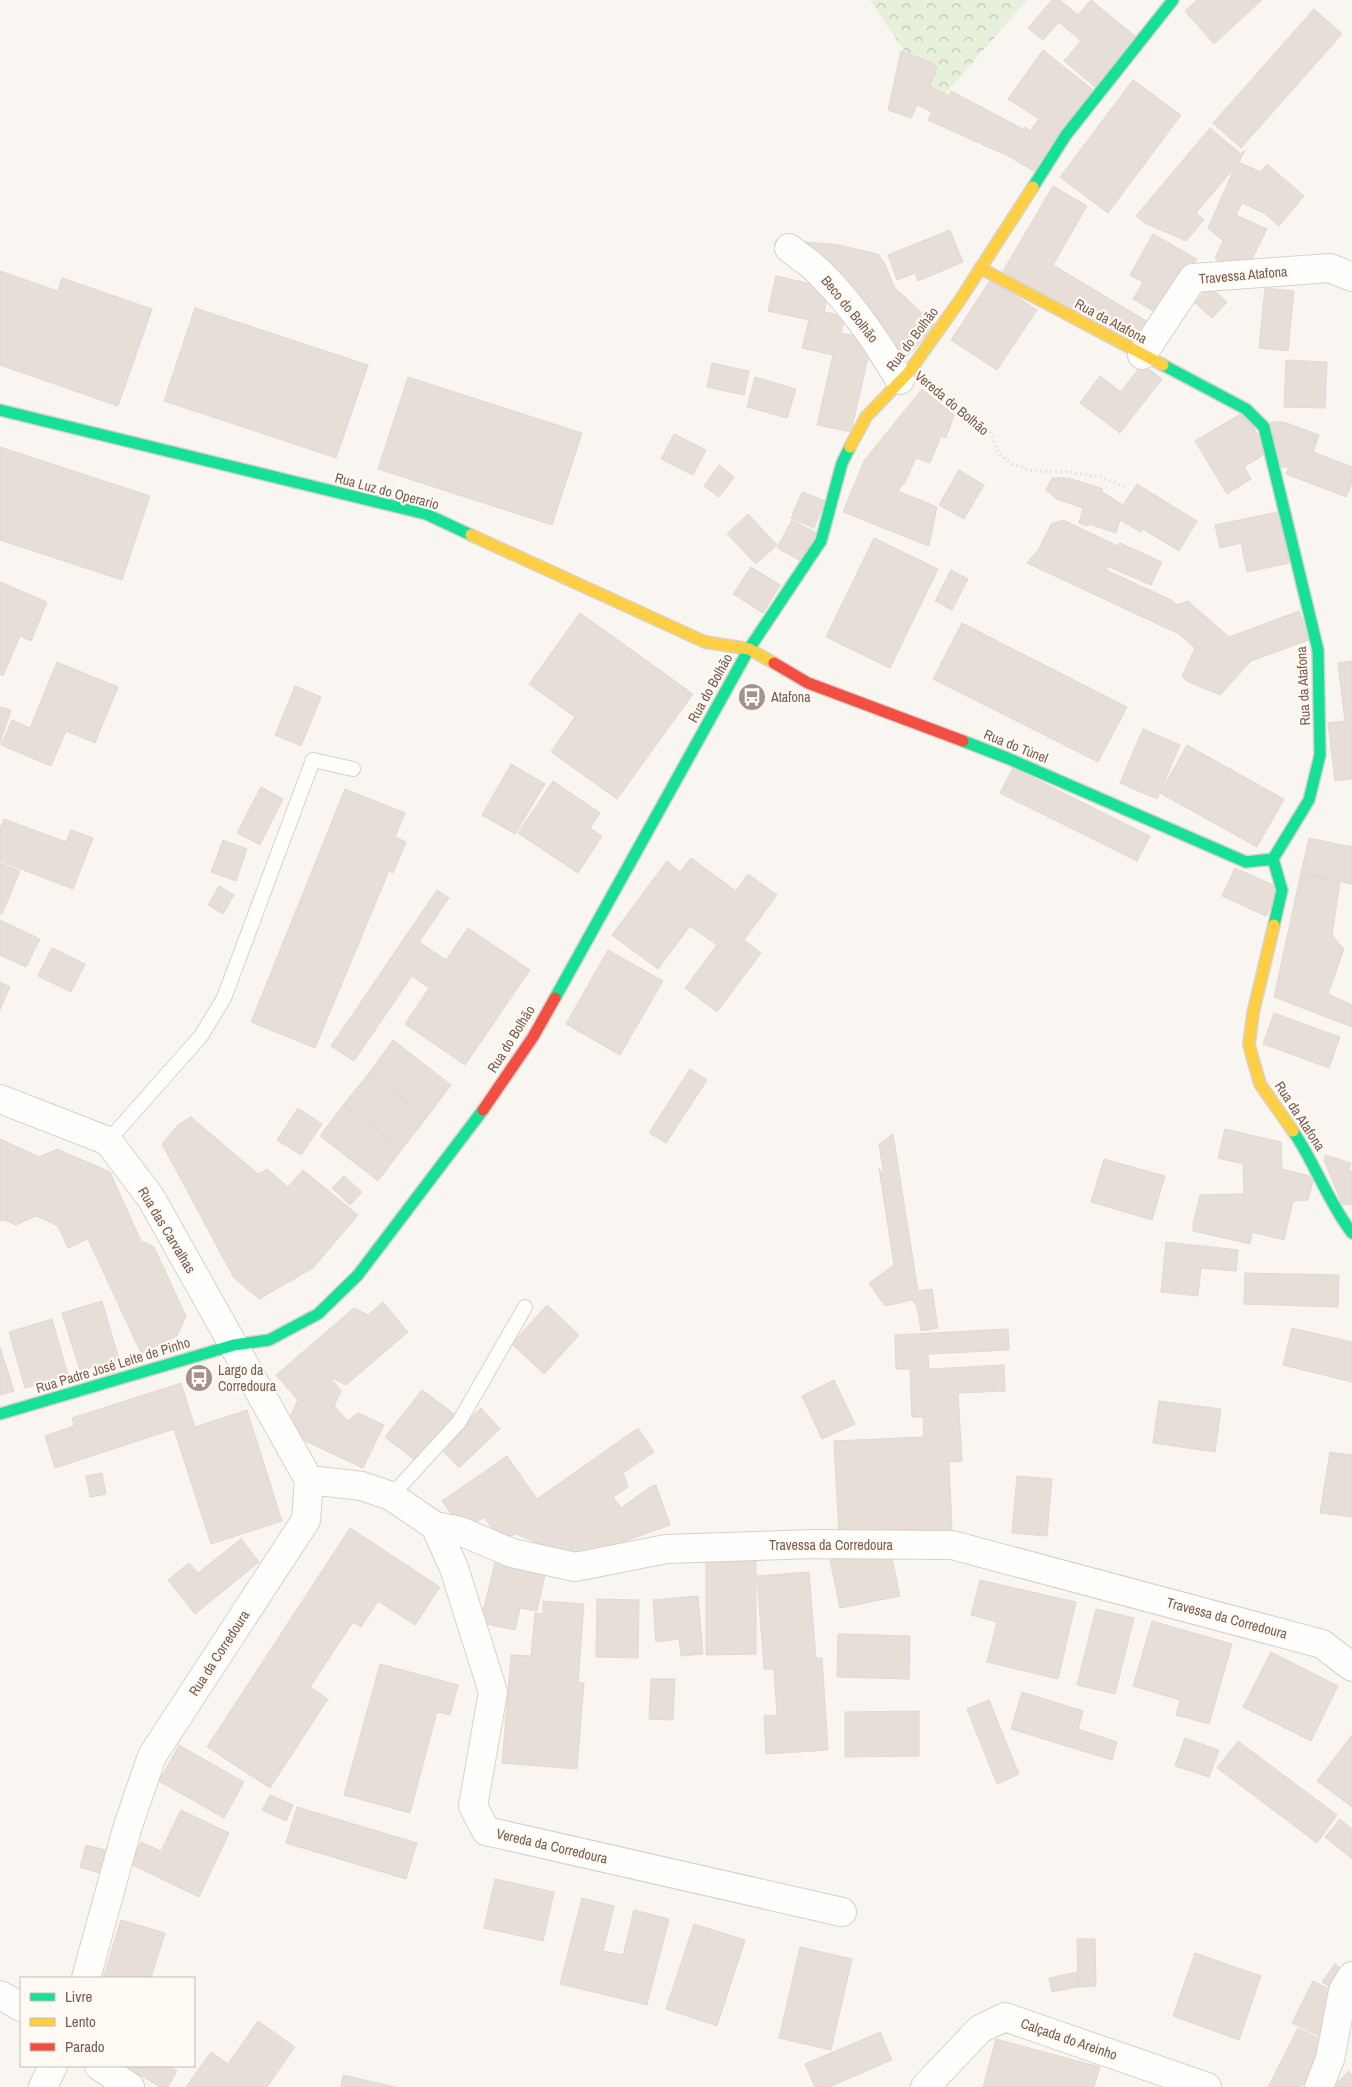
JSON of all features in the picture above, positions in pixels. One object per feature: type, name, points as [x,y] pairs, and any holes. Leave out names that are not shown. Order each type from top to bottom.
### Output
[{"type":"street","name":"Rua do Bolhão","points":[[234,1345],[269,1340],[318,1314],[358,1276],[483,1111],[533,1037],[749,650],[821,541],[842,463],[866,417],[905,374],[960,300],[1066,135],[1173,0]]},
{"type":"street","name":"Beco do Bolhão","points":[[789,248],[821,273],[905,374]]},
{"type":"street","name":"Rua da Atafona","points":[[980,268],[1142,355],[1246,408],[1264,427],[1318,650],[1320,755],[1308,800],[1273,860],[1282,890],[1253,1013],[1249,1045],[1260,1084],[1305,1149],[1343,1221],[1352,1233]]},
{"type":"street","name":"Travessa Atafona","points":[[1142,355],[1193,278],[1330,268],[1352,277]]},
{"type":"street","name":"Rua Luz do Operario","points":[[0,410],[426,514],[705,642],[749,650]]},
{"type":"street","name":"Rua do Túnel","points":[[749,650],[808,683],[1007,758],[1246,862],[1273,860]]},
{"type":"street","points":[[0,1099],[108,1141]]},
{"type":"street","name":"Rua das Carvalhas","points":[[108,1141],[151,1198],[234,1345]]},
{"type":"street","name":"Rua Padre José Leite de Pinho","points":[[0,1414],[234,1345]]},
{"type":"street","points":[[234,1345],[309,1480]]},
{"type":"street","name":"Travessa da Corredoura","points":[[309,1480],[362,1486],[391,1496],[434,1526],[460,1531],[512,1553],[575,1567],[666,1549],[814,1544],[952,1545],[1322,1644],[1352,1668]]},
{"type":"street","name":"Rua da Corredoura","points":[[86,1977],[127,1830],[152,1756],[306,1520],[309,1480]]},
{"type":"street","name":"Vereda da Corredoura","points":[[434,1526],[454,1568],[493,1692],[473,1806],[486,1831],[842,1912]]},
{"type":"street","points":[[1319,2087],[1330,2059],[1343,1991],[1352,1976]]},
{"type":"street","points":[[0,1995],[20,2006]]},
{"type":"street","name":"Calçada do Areinho","points":[[925,2087],[980,2029],[1005,2017],[1206,2087]]},
{"type":"street","points":[[43,2087],[53,2067]]},
{"type":"street","points":[[100,2067],[130,2087]]},
{"type":"lane","points":[[108,1141],[201,1036],[224,998],[313,760],[353,769]]},
{"type":"lane","points":[[391,1496],[459,1422],[525,1307]]},
{"type":"path","name":"Vereda do Bolhão","points":[[905,374],[990,431],[998,453],[1012,464],[1033,471],[1071,472],[1101,477],[1125,487]]},
{"type":"green space","points":[[870,0],[1027,0],[938,102]]},
{"type":"building","points":[[1052,0],[1060,0],[1078,15],[1091,0],[1140,40],[1099,90],[1064,61],[1081,41],[1059,22],[1043,40],[1028,28]]},
{"type":"building","points":[[1197,0],[1262,0],[1214,44],[1185,11]]},
{"type":"building","points":[[1314,9],[1342,34],[1241,148],[1213,123]]},
{"type":"building","points":[[1043,50],[1097,93],[1039,174],[1008,156],[928,120],[932,112],[917,105],[911,118],[888,110],[901,51],[930,62],[937,67],[930,86],[949,96],[951,91],[1030,131],[1039,119],[1008,99]]},
{"type":"building","points":[[1133,80],[1181,115],[1108,213],[1060,177]]},
{"type":"building","points":[[1210,128],[1241,154],[1245,150],[1239,162],[1260,172],[1267,164],[1304,196],[1279,226],[1264,213],[1242,203],[1236,215],[1267,229],[1245,273],[1215,258],[1223,241],[1208,228],[1235,167],[1196,213],[1204,220],[1186,241],[1145,223],[1136,216]]},
{"type":"building","points":[[1053,186],[1087,206],[1053,265],[1153,325],[1138,350],[1003,271]]},
{"type":"building","points":[[950,230],[963,262],[918,281],[915,273],[897,280],[888,255]]},
{"type":"building","points":[[1153,234],[1197,259],[1164,317],[1133,299],[1143,282],[1130,275]]},
{"type":"building","points":[[797,241],[838,245],[878,254],[885,264],[894,287],[935,325],[902,363]]},
{"type":"building","points":[[0,271],[58,291],[62,278],[152,309],[118,406],[0,365]]},
{"type":"building","points":[[776,276],[829,288],[824,312],[845,316],[841,333],[872,340],[851,432],[817,425],[833,355],[802,348],[809,320],[768,311]]},
{"type":"building","points":[[991,279],[1037,310],[997,370],[951,340]]},
{"type":"building","points":[[1209,286],[1227,302],[1212,318],[1195,303]]},
{"type":"building","points":[[1265,288],[1294,291],[1288,351],[1259,348]]},
{"type":"building","points":[[195,308],[368,365],[336,458],[164,401]]},
{"type":"building","points":[[1286,360],[1327,362],[1325,408],[1284,407]]},
{"type":"building","points":[[712,363],[749,371],[744,395],[707,387]]},
{"type":"building","points":[[1142,364],[1162,379],[1120,433],[1080,403],[1100,376],[1121,392]]},
{"type":"building","points":[[408,377],[582,433],[552,525],[378,469]]},
{"type":"building","points":[[755,377],[796,389],[787,418],[747,407]]},
{"type":"building","points":[[922,389],[954,415],[946,438],[941,436],[930,463],[916,458],[905,482],[898,491],[937,507],[929,546],[843,512],[864,461]]},
{"type":"building","points":[[1244,412],[1268,452],[1244,467],[1251,479],[1227,494],[1195,441]]},
{"type":"building","points":[[1271,422],[1284,422],[1319,435],[1313,452],[1352,467],[1352,483],[1346,497],[1286,474],[1289,467],[1279,467]]},
{"type":"building","points":[[674,434],[706,450],[693,475],[661,459]]},
{"type":"building","points":[[0,447],[150,496],[122,580],[0,540]]},
{"type":"building","points":[[719,465],[734,477],[719,497],[704,486]]},
{"type":"building","points":[[959,470],[984,485],[964,519],[939,505]]},
{"type":"building","points":[[1052,478],[1068,478],[1103,489],[1101,491],[1123,505],[1137,484],[1197,521],[1179,551],[1143,529],[1141,532],[1120,520],[1116,533],[1089,524],[1088,526],[1079,523],[1083,508],[1057,499],[1046,490]]},
{"type":"building","points":[[802,492],[825,501],[814,528],[791,518]]},
{"type":"building","points":[[1278,512],[1289,563],[1247,572],[1241,543],[1220,548],[1215,525]]},
{"type":"building","points":[[748,514],[777,545],[756,564],[727,534]]},
{"type":"building","points":[[792,520],[818,534],[803,562],[777,548]]},
{"type":"building","points":[[1063,520],[1118,546],[1106,570],[1171,600],[1177,605],[1188,601],[1229,637],[1299,611],[1309,640],[1251,661],[1220,695],[1187,681],[1182,676],[1195,648],[1179,634],[1027,563],[1039,549],[1051,524]]},
{"type":"building","points":[[874,538],[938,569],[890,668],[826,637]]},
{"type":"building","points":[[1120,543],[1162,562],[1151,585],[1109,567]]},
{"type":"building","points":[[751,567],[780,585],[763,613],[733,594]]},
{"type":"building","points":[[951,570],[968,579],[952,610],[935,601]]},
{"type":"building","points":[[0,582],[47,602],[31,641],[20,636],[3,676],[0,674]]},
{"type":"building","points":[[580,613],[693,694],[617,799],[551,752],[575,717],[529,684]]},
{"type":"building","points":[[962,623],[1127,707],[1098,762],[933,679]]},
{"type":"building","points":[[1352,661],[1352,779],[1335,781],[1328,723],[1345,721],[1338,663]]},
{"type":"building","points":[[57,662],[118,687],[95,743],[66,731],[51,766],[1,745],[12,720],[30,728]]},
{"type":"building","points":[[295,686],[321,697],[301,746],[275,735]]},
{"type":"building","points":[[0,707],[11,710],[0,743]]},
{"type":"building","points":[[1143,729],[1180,745],[1157,799],[1120,783]]},
{"type":"building","points":[[1187,745],[1284,799],[1257,847],[1160,793]]},
{"type":"building","points":[[511,764],[545,784],[515,834],[482,815]]},
{"type":"building","points":[[1013,768],[1150,836],[1137,861],[1000,793]]},
{"type":"building","points":[[553,781],[600,813],[590,828],[602,836],[578,873],[518,833]]},
{"type":"building","points":[[261,787],[283,799],[260,845],[237,833]]},
{"type":"building","points":[[345,789],[405,813],[395,837],[406,842],[393,873],[389,871],[315,1048],[251,1022]]},
{"type":"building","points":[[4,819],[66,842],[71,830],[93,838],[73,889],[0,861],[0,828]]},
{"type":"building","points":[[1309,838],[1352,847],[1352,884],[1301,873]]},
{"type":"building","points":[[223,840],[247,849],[236,881],[211,872]]},
{"type":"building","points":[[691,858],[736,891],[748,874],[777,895],[744,940],[761,953],[717,1012],[685,988],[717,945],[690,926],[658,969],[612,935],[667,861],[680,872]]},
{"type":"building","points":[[0,863],[20,871],[2,914],[0,913]]},
{"type":"building","points":[[1235,868],[1280,888],[1266,916],[1222,896]]},
{"type":"building","points":[[1301,873],[1340,882],[1332,935],[1344,949],[1328,994],[1352,1005],[1352,1027],[1274,997]]},
{"type":"building","points":[[219,886],[234,895],[223,914],[208,905]]},
{"type":"building","points":[[437,890],[449,898],[419,942],[446,960],[468,928],[530,970],[465,1065],[405,1024],[429,988],[412,976],[354,1061],[331,1046]]},
{"type":"building","points":[[0,920],[40,939],[26,967],[0,955]]},
{"type":"building","points":[[52,948],[85,964],[71,992],[38,976]]},
{"type":"building","points":[[608,950],[663,981],[620,1055],[566,1024]]},
{"type":"building","points":[[0,982],[10,987],[0,1010]]},
{"type":"building","points":[[1274,1013],[1340,1037],[1329,1068],[1263,1044]]},
{"type":"building","points":[[393,1040],[451,1085],[427,1117],[369,1073]]},
{"type":"building","points":[[690,1069],[707,1080],[666,1143],[649,1133]]},
{"type":"building","points":[[369,1073],[427,1117],[402,1149],[344,1104]]},
{"type":"building","points":[[344,1104],[402,1149],[378,1181],[320,1136]]},
{"type":"building","points":[[298,1108],[322,1124],[301,1155],[277,1140]]},
{"type":"building","points":[[191,1117],[258,1174],[267,1169],[288,1187],[303,1170],[358,1215],[313,1268],[259,1299],[234,1278],[162,1144],[178,1125]]},
{"type":"building","points":[[1225,1129],[1281,1142],[1282,1169],[1314,1177],[1308,1200],[1293,1201],[1284,1240],[1252,1232],[1250,1244],[1193,1231],[1200,1195],[1244,1194],[1243,1164],[1218,1158]]},
{"type":"building","points":[[893,1134],[918,1291],[932,1289],[938,1328],[921,1331],[917,1307],[912,1300],[885,1306],[869,1283],[894,1265],[879,1168],[884,1176],[879,1144]]},
{"type":"building","points":[[0,1139],[39,1157],[57,1149],[110,1172],[141,1241],[154,1247],[186,1316],[177,1336],[141,1353],[88,1239],[68,1248],[58,1226],[36,1216],[16,1225],[4,1220],[0,1221]]},
{"type":"building","points":[[1325,1155],[1351,1163],[1349,1171],[1352,1171],[1352,1205],[1342,1204],[1324,1160]]},
{"type":"building","points":[[1104,1159],[1165,1176],[1152,1220],[1091,1202]]},
{"type":"building","points":[[344,1176],[362,1192],[350,1205],[332,1188]]},
{"type":"building","points":[[1166,1242],[1238,1250],[1236,1271],[1201,1268],[1198,1296],[1161,1292]]},
{"type":"building","points":[[1245,1273],[1339,1275],[1338,1307],[1244,1304]]},
{"type":"building","points":[[102,1301],[119,1359],[80,1371],[62,1313]]},
{"type":"building","points":[[383,1302],[408,1332],[346,1385],[330,1377],[341,1391],[334,1406],[348,1421],[358,1413],[384,1425],[363,1468],[305,1441],[288,1421],[298,1400],[276,1375],[354,1308],[368,1315]]},
{"type":"building","points":[[547,1305],[579,1335],[544,1374],[512,1344]]},
{"type":"building","points":[[52,1319],[68,1375],[25,1388],[9,1332]]},
{"type":"building","points":[[1292,1328],[1352,1342],[1352,1382],[1283,1365]]},
{"type":"building","points":[[1008,1329],[1009,1350],[928,1354],[929,1369],[1004,1365],[1005,1391],[958,1393],[962,1461],[949,1462],[952,1530],[839,1536],[834,1441],[924,1437],[923,1417],[912,1417],[910,1369],[896,1369],[895,1335]]},
{"type":"building","points":[[0,1347],[14,1391],[0,1395]]},
{"type":"building","points":[[834,1380],[855,1424],[822,1439],[802,1396]]},
{"type":"building","points":[[181,1383],[195,1427],[247,1410],[282,1521],[211,1544],[174,1429],[55,1468],[45,1436],[74,1426],[72,1418]]},
{"type":"building","points":[[422,1390],[457,1416],[420,1464],[385,1437]]},
{"type":"building","points":[[1159,1401],[1221,1409],[1215,1452],[1153,1443]]},
{"type":"building","points":[[481,1408],[500,1429],[459,1468],[439,1447]]},
{"type":"building","points":[[638,1428],[654,1452],[623,1473],[628,1487],[613,1497],[621,1508],[650,1487],[656,1485],[670,1525],[576,1559],[516,1534],[500,1540],[484,1517],[464,1531],[442,1501],[507,1456],[537,1499]]},
{"type":"building","points":[[1330,1452],[1352,1455],[1352,1517],[1320,1513]]},
{"type":"building","points":[[102,1473],[106,1494],[90,1497],[86,1476]]},
{"type":"building","points":[[1017,1476],[1052,1479],[1047,1536],[1012,1533]]},
{"type":"building","points":[[350,1528],[440,1587],[415,1625],[378,1601],[361,1627],[353,1622],[310,1687],[328,1699],[270,1788],[207,1747]]},
{"type":"building","points":[[241,1539],[259,1562],[195,1614],[168,1580],[189,1563],[198,1573]]},
{"type":"building","points":[[890,1548],[900,1596],[840,1608],[830,1560]]},
{"type":"building","points":[[496,1559],[546,1570],[537,1611],[520,1608],[515,1630],[480,1623]]},
{"type":"building","points":[[756,1559],[756,1654],[706,1655],[706,1560]]},
{"type":"building","points":[[809,1572],[816,1658],[822,1658],[828,1750],[766,1754],[764,1716],[777,1715],[774,1669],[764,1669],[757,1576]]},
{"type":"building","points":[[980,1580],[1076,1602],[1058,1679],[987,1662],[997,1622],[971,1615]]},
{"type":"building","points":[[698,1596],[703,1654],[681,1656],[679,1639],[656,1642],[653,1600]]},
{"type":"building","points":[[597,1599],[639,1600],[638,1658],[596,1657]]},
{"type":"building","points":[[543,1601],[584,1604],[578,1682],[584,1683],[577,1769],[502,1763],[511,1655],[531,1656],[535,1613],[543,1614]]},
{"type":"building","points":[[1096,1609],[1134,1618],[1115,1694],[1077,1685]]},
{"type":"building","points":[[1152,1621],[1232,1644],[1209,1724],[1176,1715],[1180,1700],[1133,1686]]},
{"type":"building","points":[[838,1634],[910,1636],[909,1679],[837,1677]]},
{"type":"building","points":[[1271,1652],[1338,1686],[1311,1741],[1243,1707]]},
{"type":"building","points":[[380,1664],[458,1685],[450,1715],[437,1712],[410,1813],[344,1795]]},
{"type":"building","points":[[651,1679],[675,1679],[673,1720],[649,1719]]},
{"type":"building","points":[[1022,1692],[1083,1711],[1078,1729],[1117,1742],[1112,1760],[1011,1729]]},
{"type":"building","points":[[989,1700],[1019,1774],[997,1784],[967,1709]]},
{"type":"building","points":[[919,1711],[919,1756],[845,1757],[845,1712]]},
{"type":"building","points":[[1352,1735],[1352,1807],[1317,1781]]},
{"type":"building","points":[[1185,1738],[1219,1750],[1209,1777],[1175,1766]]},
{"type":"building","points":[[1238,1741],[1337,1815],[1317,1843],[1217,1768]]},
{"type":"building","points":[[179,1745],[244,1782],[224,1818],[159,1781]]},
{"type":"building","points":[[270,1795],[293,1805],[286,1821],[262,1810]]},
{"type":"building","points":[[297,1807],[417,1843],[406,1879],[286,1843]]},
{"type":"building","points":[[181,1810],[229,1833],[199,1897],[131,1864],[141,1842],[161,1851]]},
{"type":"building","points":[[1340,1819],[1352,1829],[1352,1859],[1325,1837]]},
{"type":"building","points":[[86,1845],[109,1851],[102,1874],[80,1867]]},
{"type":"building","points":[[495,1879],[554,1892],[543,1941],[484,1928]]},
{"type":"building","points":[[582,1898],[614,1906],[603,1951],[623,1955],[634,1910],[669,1919],[647,2005],[560,1984]]},
{"type":"building","points":[[121,1920],[165,1933],[151,1977],[103,1977]]},
{"type":"building","points":[[694,1924],[745,1940],[717,2026],[666,2009]]},
{"type":"building","points":[[1077,1939],[1095,1939],[1096,1986],[1078,1987]]},
{"type":"building","points":[[800,1947],[852,1959],[831,2050],[779,2038]]},
{"type":"building","points":[[1195,1953],[1261,1976],[1239,2040],[1173,2016]]},
{"type":"building","points":[[1335,1964],[1351,1976],[1339,1993],[1322,1982]]},
{"type":"building","points":[[1078,1972],[1078,1987],[1052,1992],[1049,1978]]},
{"type":"building","points":[[1313,1981],[1341,1995],[1321,2037],[1292,2023]]},
{"type":"building","points":[[258,2021],[295,2047],[267,2087],[186,2087],[211,2052],[228,2064]]},
{"type":"building","points":[[1298,2028],[1326,2042],[1302,2087],[1268,2087]]},
{"type":"building","points":[[880,2032],[892,2060],[829,2087],[815,2087],[805,2064]]},
{"type":"building","points":[[996,2039],[1100,2067],[1094,2087],[983,2087]]},
{"type":"building","points":[[127,2067],[171,2067],[177,2071],[168,2087],[160,2087]]},
{"type":"building","points":[[1349,2071],[1352,2075],[1352,2087],[1333,2087]]},
{"type":"building","points":[[343,2075],[395,2087],[341,2087]]},
{"type":"traffic: fast","points":[[1033,187],[1066,135],[1173,0]]},
{"type":"traffic: fast","points":[[1163,365],[1246,409],[1264,427],[1318,650],[1320,755],[1309,800],[1273,859],[1282,890],[1274,925]]},
{"type":"traffic: fast","points":[[0,410],[426,514],[471,535]]},
{"type":"traffic: fast","points":[[555,998],[749,649],[821,541],[842,463],[850,447]]},
{"type":"traffic: fast","points":[[963,741],[1007,758],[1246,862],[1273,859]]},
{"type":"traffic: fast","points":[[0,1414],[234,1345],[269,1340],[318,1314],[358,1275],[483,1110]]},
{"type":"traffic: fast","points":[[1293,1131],[1343,1221],[1352,1233]]},
{"type":"traffic: slow","points":[[850,447],[866,417],[909,372],[960,300],[1033,187]]},
{"type":"traffic: slow","points":[[980,268],[1163,365]]},
{"type":"traffic: slow","points":[[471,535],[705,642],[749,649],[774,663]]},
{"type":"traffic: slow","points":[[1274,925],[1253,1013],[1249,1045],[1260,1084],[1293,1131]]},
{"type":"traffic: jam","points":[[774,663],[808,683],[963,741]]},
{"type":"traffic: jam","points":[[483,1110],[533,1037],[555,998]]},
{"type":"place","name":"Atafona","points":[[752,697]]},
{"type":"place","name":"Largo da Corredoura","points":[[199,1378]]}]
